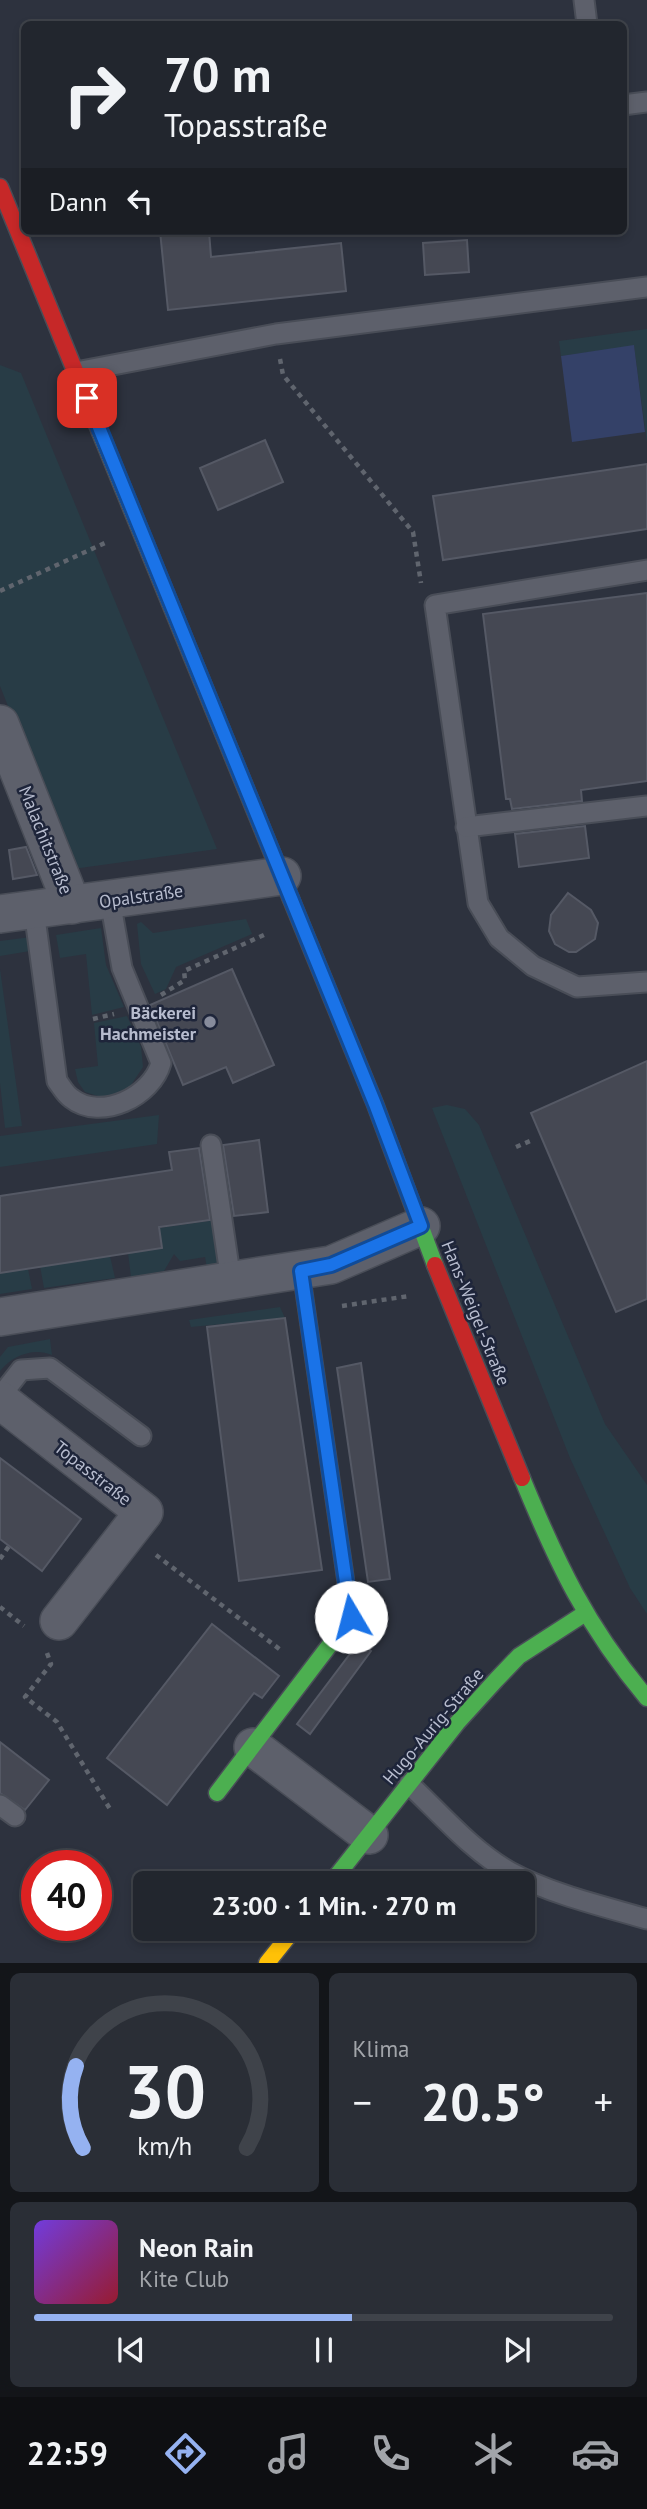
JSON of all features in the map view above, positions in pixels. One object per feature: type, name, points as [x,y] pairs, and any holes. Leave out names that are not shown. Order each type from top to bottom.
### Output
[{"type":"street","name":"Hans-Weigel-Straße","points":[[1,192],[375,1104],[421,1226],[547,1538],[584,1614],[619,1665],[647,1698]]},
{"type":"street","name":"Malachitstraße","points":[[2,733],[72,905]]},
{"type":"street","name":"Opalstraße","points":[[17,912],[282,876]]},
{"type":"street","points":[[0,1317],[331,1265],[421,1226]]},
{"type":"street","points":[[217,1793],[351,1617],[301,1271]]},
{"type":"street","name":"Topasstraße","points":[[0,1399],[144,1512],[45,1631]]},
{"type":"street","name":"Hugo-Aurig-Straße","points":[[340,1871],[457,1723],[519,1656],[584,1614]]},
{"type":"street","points":[[253,1747],[369,1835]]},
{"type":"street","points":[[267,1963],[285,1941]]},
{"type":"lane","points":[[584,0],[587,21]]},
{"type":"lane","points":[[627,104],[647,102]]},
{"type":"lane","points":[[1,192],[21,191]]},
{"type":"lane","points":[[76,372],[276,334],[647,287]]},
{"type":"lane","points":[[647,570],[435,605],[478,903],[499,938],[533,966],[577,987],[647,982]]},
{"type":"lane","points":[[466,827],[647,806]]},
{"type":"lane","points":[[17,912],[57,1081],[70,1098],[86,1106],[114,1106],[144,1091],[157,1076],[161,1063],[122,968],[110,900]]},
{"type":"lane","points":[[211,1145],[231,1281]]},
{"type":"lane","points":[[0,1399],[21,1370],[50,1367],[141,1436]]},
{"type":"lane","points":[[409,1784],[484,1855],[511,1872],[594,1904],[647,1919]]},
{"type":"path","points":[[276,334],[283,375],[413,532],[422,587],[435,605]]},
{"type":"path","points":[[0,591],[140,527]]},
{"type":"path","points":[[139,1008],[185,980],[184,971],[299,919]]},
{"type":"path","points":[[516,1147],[530,1141]]},
{"type":"path","points":[[127,1533],[288,1656]]},
{"type":"path","points":[[0,1559],[9,1546]]},
{"type":"path","points":[[0,1607],[45,1631],[51,1664],[25,1697],[57,1722],[110,1809]]},
{"type":"shaded area","points":[[647,329],[647,443],[634,346],[561,356],[559,341]]},
{"type":"shaded area","points":[[0,365],[21,373],[217,849],[73,869],[0,686]]},
{"type":"shaded area","points":[[246,919],[252,934],[176,967],[166,989],[155,994],[141,964],[137,924],[141,922],[153,933]]},
{"type":"shaded area","points":[[101,928],[106,965],[124,1007],[92,1015],[86,954],[60,958],[56,935]]},
{"type":"shaded area","points":[[31,937],[30,951],[0,956],[0,941]]},
{"type":"shaded area","points":[[0,969],[22,1126],[5,1128],[0,1083]]},
{"type":"shaded area","points":[[127,1016],[141,1047],[143,1067],[129,1088],[104,1098],[85,1092],[78,1082],[75,1069],[98,1066],[94,1023]]},
{"type":"shaded area","points":[[447,1105],[465,1109],[479,1125],[605,1424],[647,1485],[647,1614],[630,1588],[570,1458],[432,1108]]},
{"type":"shaded area","points":[[159,1115],[157,1144],[0,1167],[0,1136]]},
{"type":"shaded area","points":[[216,1220],[220,1263],[207,1268],[205,1257],[180,1261],[174,1254],[164,1271],[131,1277],[128,1253],[162,1248],[159,1228]]},
{"type":"shaded area","points":[[110,1256],[115,1278],[44,1288],[40,1266]]},
{"type":"shaded area","points":[[28,1269],[32,1289],[0,1294],[0,1273]]},
{"type":"shaded area","points":[[280,1307],[285,1318],[191,1327],[189,1320]]},
{"type":"shaded area","points":[[50,1339],[52,1355],[38,1352],[23,1354],[0,1371],[0,1357],[8,1347]]},
{"type":"water","points":[[634,345],[645,432],[572,442],[561,356]]},
{"type":"building","points":[[160,235],[209,235],[211,257],[341,243],[346,291],[168,310]]},
{"type":"building","points":[[467,240],[469,272],[425,275],[423,243]]},
{"type":"building","points":[[265,440],[283,482],[218,510],[200,468]]},
{"type":"building","points":[[647,464],[647,529],[443,560],[433,496]]},
{"type":"building","points":[[647,593],[647,781],[581,790],[582,801],[512,809],[510,799],[506,799],[483,614]]},
{"type":"building","points":[[585,826],[589,858],[519,867],[515,834]]},
{"type":"building","points":[[26,847],[37,875],[13,879],[9,850]]},
{"type":"building","points":[[568,893],[591,910],[598,923],[595,939],[576,952],[569,952],[555,944],[549,931],[551,915]]},
{"type":"building","points":[[232,969],[274,1065],[233,1083],[226,1067],[183,1085],[150,1005]]},
{"type":"building","points":[[647,1061],[647,1299],[616,1312],[531,1113]]},
{"type":"building","points":[[259,1140],[268,1212],[234,1216],[223,1145]]},
{"type":"building","points":[[199,1148],[210,1220],[159,1227],[162,1248],[0,1273],[0,1196],[172,1170],[169,1152]]},
{"type":"building","points":[[285,1318],[322,1570],[239,1581],[207,1327]]},
{"type":"building","points":[[361,1363],[390,1579],[368,1582],[337,1368]]},
{"type":"building","points":[[0,1458],[81,1519],[42,1571],[0,1539]]},
{"type":"building","points":[[212,1624],[279,1676],[262,1698],[254,1693],[167,1805],[107,1758]]},
{"type":"building","points":[[359,1642],[371,1651],[310,1734],[297,1724]]},
{"type":"building","points":[[0,1742],[49,1780],[25,1810],[0,1793]]},
{"type":"traffic: fast","points":[[291,899],[375,1104],[435,1265]]},
{"type":"traffic: fast","points":[[217,1793],[351,1617],[301,1271]]},
{"type":"traffic: fast","points":[[522,1478],[561,1566],[590,1620],[647,1698]]},
{"type":"traffic: fast","points":[[340,1871],[457,1723],[496,1680],[519,1656],[584,1614]]},
{"type":"traffic: slow","points":[[100,432],[291,899]]},
{"type":"traffic: slow","points":[[267,1963],[285,1941]]},
{"type":"traffic: jam","points":[[0,187],[100,432]]},
{"type":"traffic: jam","points":[[435,1265],[522,1478]]},
{"type":"place","name":"Bäckerei Hachmeister","points":[[210,1022]]},
{"type":"route","points":[[87,398],[375,1104],[421,1226],[331,1265],[301,1271],[351,1617]]}]
